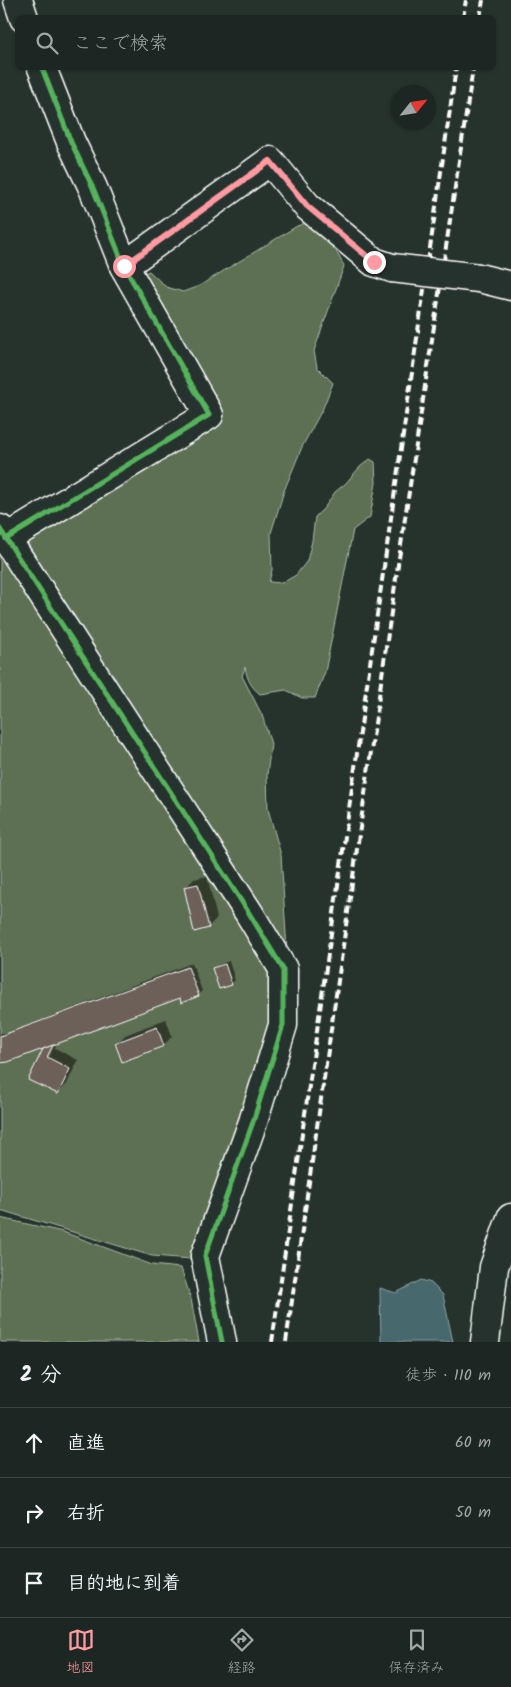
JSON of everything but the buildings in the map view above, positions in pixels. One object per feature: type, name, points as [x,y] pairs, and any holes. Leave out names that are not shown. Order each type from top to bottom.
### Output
[{"type":"street","points":[[18,0],[23,15]]},
{"type":"street","points":[[43,70],[124,266],[210,415],[3,534],[249,913],[283,969],[282,1025],[253,1122],[205,1256],[222,1342]]},
{"type":"street","points":[[124,266],[270,161],[307,206],[374,262],[392,268],[479,278],[511,286]]},
{"type":"street","points":[[485,1342],[494,1268],[511,1218]]},
{"type":"green space","points":[[306,223],[330,239],[344,266],[314,351],[317,367],[333,383],[323,408],[302,447],[284,491],[271,533],[272,570],[269,582],[282,583],[296,575],[307,561],[315,517],[325,507],[335,492],[370,459],[375,462],[376,483],[370,517],[353,530],[325,672],[315,698],[302,698],[286,690],[260,694],[250,682],[245,667],[242,676],[262,715],[271,744],[267,775],[268,809],[281,855],[287,950],[272,1027],[192,1259],[152,1256],[0,1210],[0,548],[216,415],[141,275],[149,271],[166,287],[183,292],[199,286],[297,226]]},
{"type":"green space","points":[[0,1218],[63,1232],[152,1265],[181,1268],[191,1299],[199,1342],[0,1342]]},
{"type":"water","points":[[421,1280],[431,1283],[443,1295],[453,1342],[381,1342],[380,1288],[396,1293]]},
{"type":"railway","points":[[464,15],[466,0]]},
{"type":"railway","points":[[480,15],[483,0]]},
{"type":"railway","points":[[272,1342],[456,70]]},
{"type":"railway","points":[[286,1342],[396,578],[473,70]]},
{"type":"cycle path","points":[[6,539],[209,415],[124,266],[43,70]]},
{"type":"cycle path","points":[[0,529],[249,913],[283,969],[283,1025],[253,1122],[205,1256],[222,1342]]},
{"type":"route","points":[[124,266],[270,161],[307,206],[374,262]]}]
